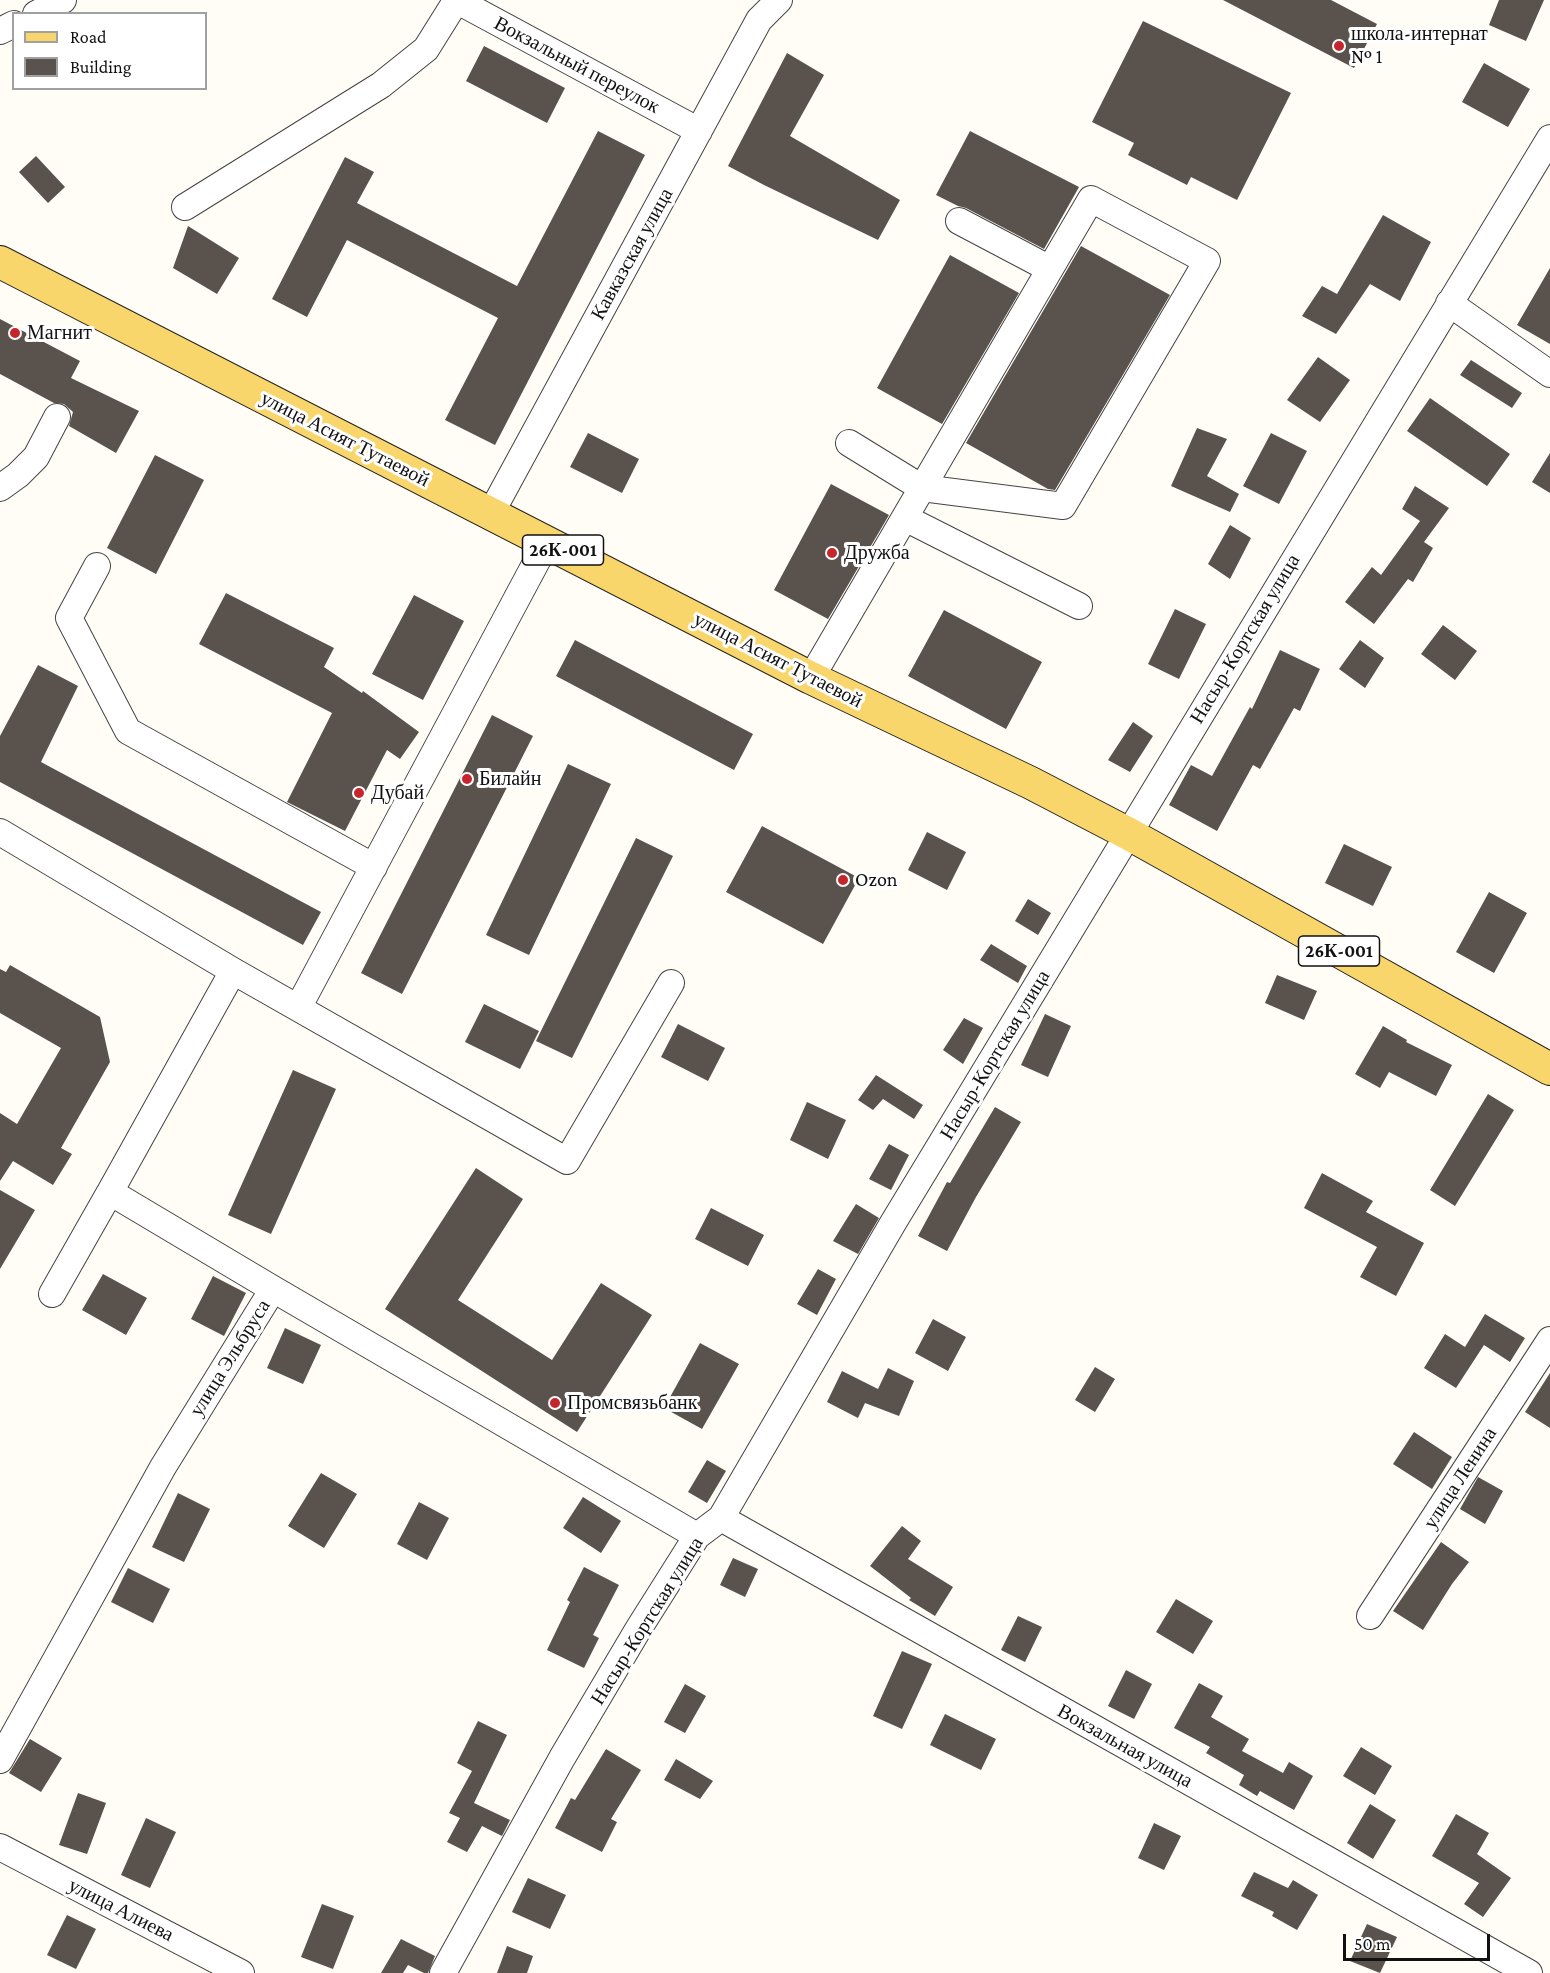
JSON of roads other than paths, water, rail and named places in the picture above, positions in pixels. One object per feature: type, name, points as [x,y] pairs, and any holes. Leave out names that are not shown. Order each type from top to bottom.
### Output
[{"type":"main road","name":"улица Асият Тутаевой","points":[[0,262],[811,678],[1030,783],[1129,834],[1550,1069]]},
{"type":"street","points":[[40,12],[63,0]]},
{"type":"street","points":[[185,207],[381,85],[426,49],[456,0]]},
{"type":"street","name":"Вокзальный переулок","points":[[456,0],[699,130]]},
{"type":"street","name":"Кавказская улица","points":[[490,513],[759,20],[779,0]]},
{"type":"street","name":"Насыр-Кортская улица","points":[[444,1973],[562,1758],[697,1536],[721,1518],[893,1223],[1550,138]]},
{"type":"street","points":[[811,678],[905,518],[922,488],[1091,199],[1208,261],[1063,506],[922,488],[849,443]]},
{"type":"street","points":[[959,221],[1050,269]]},
{"type":"street","points":[[1449,303],[1550,374]]},
{"type":"street","points":[[0,488],[18,476],[36,457],[57,417]]},
{"type":"street","points":[[905,518],[1079,606]]},
{"type":"street","points":[[298,1008],[547,542]]},
{"type":"street","points":[[97,567],[69,618],[128,731],[374,867]]},
{"type":"street","points":[[0,832],[232,971],[567,1161],[670,982]]},
{"type":"street","points":[[52,1294],[232,971]]},
{"type":"street","points":[[110,1192],[273,1289]]},
{"type":"street","name":"улица Эльбруса","points":[[0,1760],[163,1467],[273,1289],[697,1536]]},
{"type":"street","name":"улица Ленина","points":[[1370,1616],[1550,1340]]},
{"type":"street","name":"Вокзальная улица","points":[[721,1518],[1529,1973]]},
{"type":"street","name":"улица Алиева","points":[[0,1847],[242,1973]]},
{"type":"place","name":"школа-интернат № 1","points":[[1339,46]]},
{"type":"place","name":"Магнит","points":[[15,333]]},
{"type":"place","name":"Дружба","points":[[832,553]]},
{"type":"place","name":"Билайн","points":[[467,779]]},
{"type":"place","name":"Дубай","points":[[359,793]]},
{"type":"place","name":"Ozon","points":[[843,880]]},
{"type":"place","name":"Промсвязьбанк","points":[[555,1403]]}]
